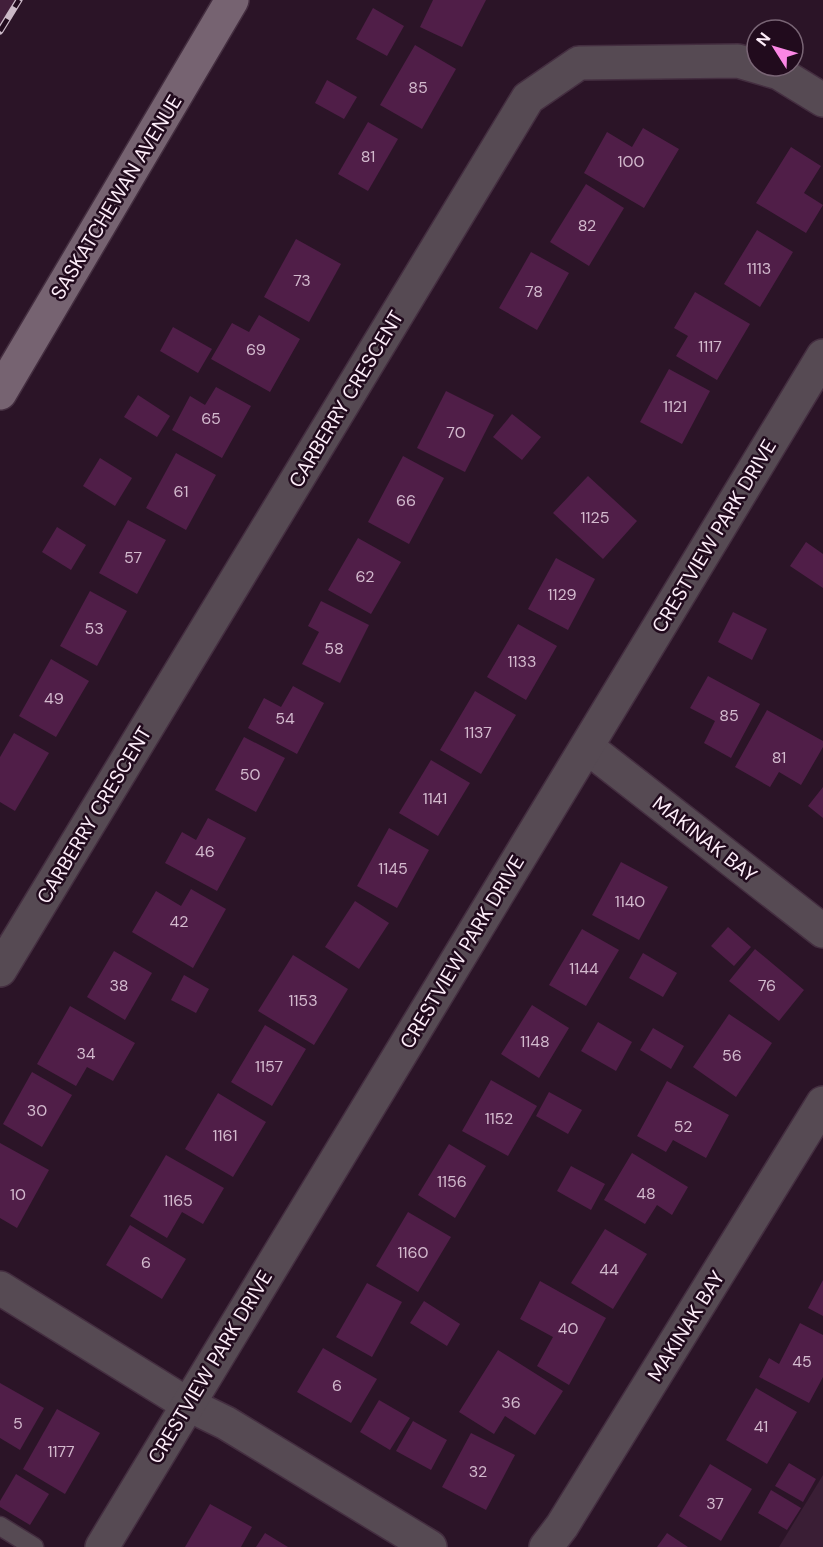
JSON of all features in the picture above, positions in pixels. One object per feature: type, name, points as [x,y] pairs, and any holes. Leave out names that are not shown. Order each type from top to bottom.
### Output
[{"type":"main road","name":"SASKATCHEWAN AVENUE","points":[[0,393],[232,0]]},
{"type":"street","name":"CARBERRY CRESCENT","points":[[0,970],[528,98],[579,63],[738,61],[779,73],[823,100]]},
{"type":"street","name":"CRESTVIEW PARK DRIVE","points":[[102,1547],[823,356]]},
{"type":"street","name":"MAKINAK BAY","points":[[587,747],[823,931]]},
{"type":"street","name":"MAKINAK BAY","points":[[546,1547],[562,1526],[823,1103]]},
{"type":"street","points":[[0,1288],[187,1404],[226,1423],[430,1547]]},
{"type":"lane","points":[[0,1526],[34,1547]]},
{"type":"shaded area","points":[[0,0],[19,0],[0,31]]},
{"type":"shaded area","points":[[823,1475],[823,1547],[779,1547]]},
{"type":"building","points":[[433,0],[486,0],[462,47],[420,27]]},
{"type":"building","points":[[373,8],[404,26],[387,56],[356,39]]},
{"type":"building","points":[[415,45],[456,69],[422,129],[380,105]]},
{"type":"building","points":[[327,80],[357,97],[344,119],[315,103]]},
{"type":"building","points":[[368,122],[398,139],[368,191],[338,174]]},
{"type":"building","points":[[643,128],[679,149],[644,208],[584,173],[607,132],[632,147]]},
{"type":"building","points":[[791,147],[821,166],[804,193],[823,205],[806,233],[756,203]]},
{"type":"building","points":[[586,184],[624,208],[589,266],[550,242]]},
{"type":"building","points":[[757,230],[793,252],[760,307],[724,284]]},
{"type":"building","points":[[296,239],[341,264],[309,322],[264,297]]},
{"type":"building","points":[[531,252],[569,273],[537,330],[499,308]]},
{"type":"building","points":[[695,292],[750,324],[717,380],[676,356],[688,336],[674,328]]},
{"type":"building","points":[[259,315],[300,339],[270,392],[211,359],[232,323],[249,332]]},
{"type":"building","points":[[173,327],[212,349],[198,373],[160,351]]},
{"type":"building","points":[[669,369],[710,391],[682,444],[640,422]]},
{"type":"building","points":[[216,387],[251,406],[222,458],[172,430],[190,396],[205,405]]},
{"type":"building","points":[[446,391],[494,415],[465,472],[417,448]]},
{"type":"building","points":[[138,395],[170,416],[157,437],[124,417]]},
{"type":"building","points":[[512,414],[541,437],[522,460],[493,437]]},
{"type":"building","points":[[176,453],[216,475],[186,530],[146,508]]},
{"type":"building","points":[[403,456],[444,478],[409,544],[368,522]]},
{"type":"building","points":[[100,458],[132,478],[115,506],[83,486]]},
{"type":"building","points":[[588,476],[637,521],[603,559],[553,513]]},
{"type":"building","points":[[128,520],[166,540],[137,594],[99,573]]},
{"type":"building","points":[[57,527],[86,545],[71,570],[42,552]]},
{"type":"building","points":[[358,538],[401,562],[371,614],[328,590]]},
{"type":"building","points":[[806,542],[823,554],[823,588],[790,566]]},
{"type":"building","points":[[556,558],[595,579],[568,630],[528,609]]},
{"type":"building","points":[[90,591],[127,611],[97,666],[60,646]]},
{"type":"building","points":[[321,601],[369,625],[340,683],[302,664],[319,632],[308,626]]},
{"type":"building","points":[[733,612],[767,629],[752,660],[718,642]]},
{"type":"building","points":[[518,624],[557,646],[526,700],[487,677]]},
{"type":"building","points":[[51,659],[89,681],[56,737],[19,716]]},
{"type":"building","points":[[708,676],[760,704],[731,758],[704,743],[715,721],[690,708]]},
{"type":"building","points":[[293,686],[324,703],[297,754],[248,728],[264,698],[281,707]]},
{"type":"building","points":[[475,691],[516,715],[481,774],[440,750]]},
{"type":"building","points":[[767,710],[823,741],[823,747],[801,785],[779,772],[770,787],[735,767]]},
{"type":"building","points":[[14,733],[49,753],[15,811],[0,802],[0,757]]},
{"type":"building","points":[[244,737],[285,758],[256,812],[215,790]]},
{"type":"building","points":[[431,760],[470,783],[438,836],[399,813]]},
{"type":"building","points":[[823,787],[823,818],[808,806]]},
{"type":"building","points":[[208,818],[246,838],[217,891],[165,863],[182,832],[196,840]]},
{"type":"building","points":[[389,828],[429,850],[397,908],[357,886]]},
{"type":"building","points":[[621,862],[668,887],[639,940],[592,915]]},
{"type":"building","points":[[191,889],[226,909],[193,968],[132,932],[156,891],[181,906]]},
{"type":"building","points":[[355,901],[389,923],[359,969],[325,947]]},
{"type":"building","points":[[728,927],[751,947],[734,966],[711,946]]},
{"type":"building","points":[[582,929],[619,950],[586,1006],[549,985]]},
{"type":"building","points":[[755,949],[804,990],[779,1021],[729,981]]},
{"type":"building","points":[[114,951],[152,973],[125,1020],[87,997]]},
{"type":"building","points":[[643,953],[677,973],[663,997],[629,978]]},
{"type":"building","points":[[293,955],[348,989],[314,1045],[258,1011]]},
{"type":"building","points":[[184,975],[209,989],[196,1013],[171,1000]]},
{"type":"building","points":[[532,1005],[569,1028],[539,1078],[501,1054]]},
{"type":"building","points":[[70,1006],[135,1043],[113,1081],[87,1067],[76,1086],[37,1064]]},
{"type":"building","points":[[729,1014],[772,1043],[736,1097],[693,1067]]},
{"type":"building","points":[[598,1022],[632,1042],[616,1071],[581,1051]]},
{"type":"building","points":[[265,1025],[306,1049],[272,1106],[231,1082]]},
{"type":"building","points":[[653,1028],[684,1046],[671,1069],[640,1050]]},
{"type":"building","points":[[32,1072],[72,1095],[42,1147],[3,1124]]},
{"type":"building","points":[[491,1080],[537,1106],[508,1156],[462,1131]]},
{"type":"building","points":[[667,1081],[729,1115],[706,1158],[673,1140],[666,1152],[637,1136]]},
{"type":"building","points":[[549,1092],[582,1110],[568,1134],[536,1116]]},
{"type":"building","points":[[218,1093],[266,1122],[233,1177],[185,1149]]},
{"type":"building","points":[[0,1143],[49,1170],[17,1228],[0,1218]]},
{"type":"building","points":[[449,1144],[486,1166],[455,1218],[418,1195]]},
{"type":"building","points":[[632,1153],[688,1187],[672,1215],[657,1205],[645,1224],[604,1200]]},
{"type":"building","points":[[166,1155],[224,1188],[203,1224],[182,1212],[167,1238],[130,1216]]},
{"type":"building","points":[[571,1166],[605,1184],[591,1210],[557,1191]]},
{"type":"building","points":[[408,1212],[451,1237],[418,1292],[376,1266]]},
{"type":"building","points":[[130,1225],[186,1259],[162,1299],[106,1265]]},
{"type":"building","points":[[605,1229],[647,1254],[613,1309],[571,1283]]},
{"type":"building","points":[[823,1280],[823,1316],[808,1308]]},
{"type":"building","points":[[540,1281],[606,1318],[569,1385],[537,1366],[553,1337],[520,1319]]},
{"type":"building","points":[[367,1283],[402,1302],[372,1357],[336,1337]]},
{"type":"building","points":[[424,1301],[460,1324],[447,1346],[410,1323]]},
{"type":"building","points":[[800,1323],[823,1335],[823,1377],[809,1403],[759,1377],[769,1358],[779,1364]]},
{"type":"building","points":[[323,1348],[377,1379],[351,1423],[297,1392]]},
{"type":"building","points":[[498,1350],[563,1391],[535,1435],[505,1416],[494,1434],[459,1412]]},
{"type":"building","points":[[0,1383],[44,1408],[20,1450],[0,1438]]},
{"type":"building","points":[[756,1388],[797,1412],[767,1464],[726,1440]]},
{"type":"building","points":[[379,1400],[410,1418],[390,1450],[360,1432]]},
{"type":"building","points":[[57,1409],[100,1433],[65,1494],[23,1469]]},
{"type":"building","points":[[413,1421],[447,1440],[431,1470],[396,1451]]},
{"type":"building","points":[[471,1433],[515,1455],[486,1510],[442,1487]]},
{"type":"building","points":[[789,1463],[816,1479],[803,1502],[775,1486]]},
{"type":"building","points":[[710,1464],[752,1489],[721,1541],[679,1516]]},
{"type":"building","points":[[16,1474],[49,1494],[30,1525],[0,1507],[0,1501]]},
{"type":"building","points":[[771,1490],[801,1508],[787,1530],[758,1513]]},
{"type":"building","points":[[210,1504],[252,1527],[241,1547],[185,1547]]},
{"type":"building","points":[[265,1533],[288,1547],[256,1547]]},
{"type":"building","points":[[667,1533],[688,1547],[657,1547]]},
{"type":"railway","points":[[0,31],[19,0]]}]
